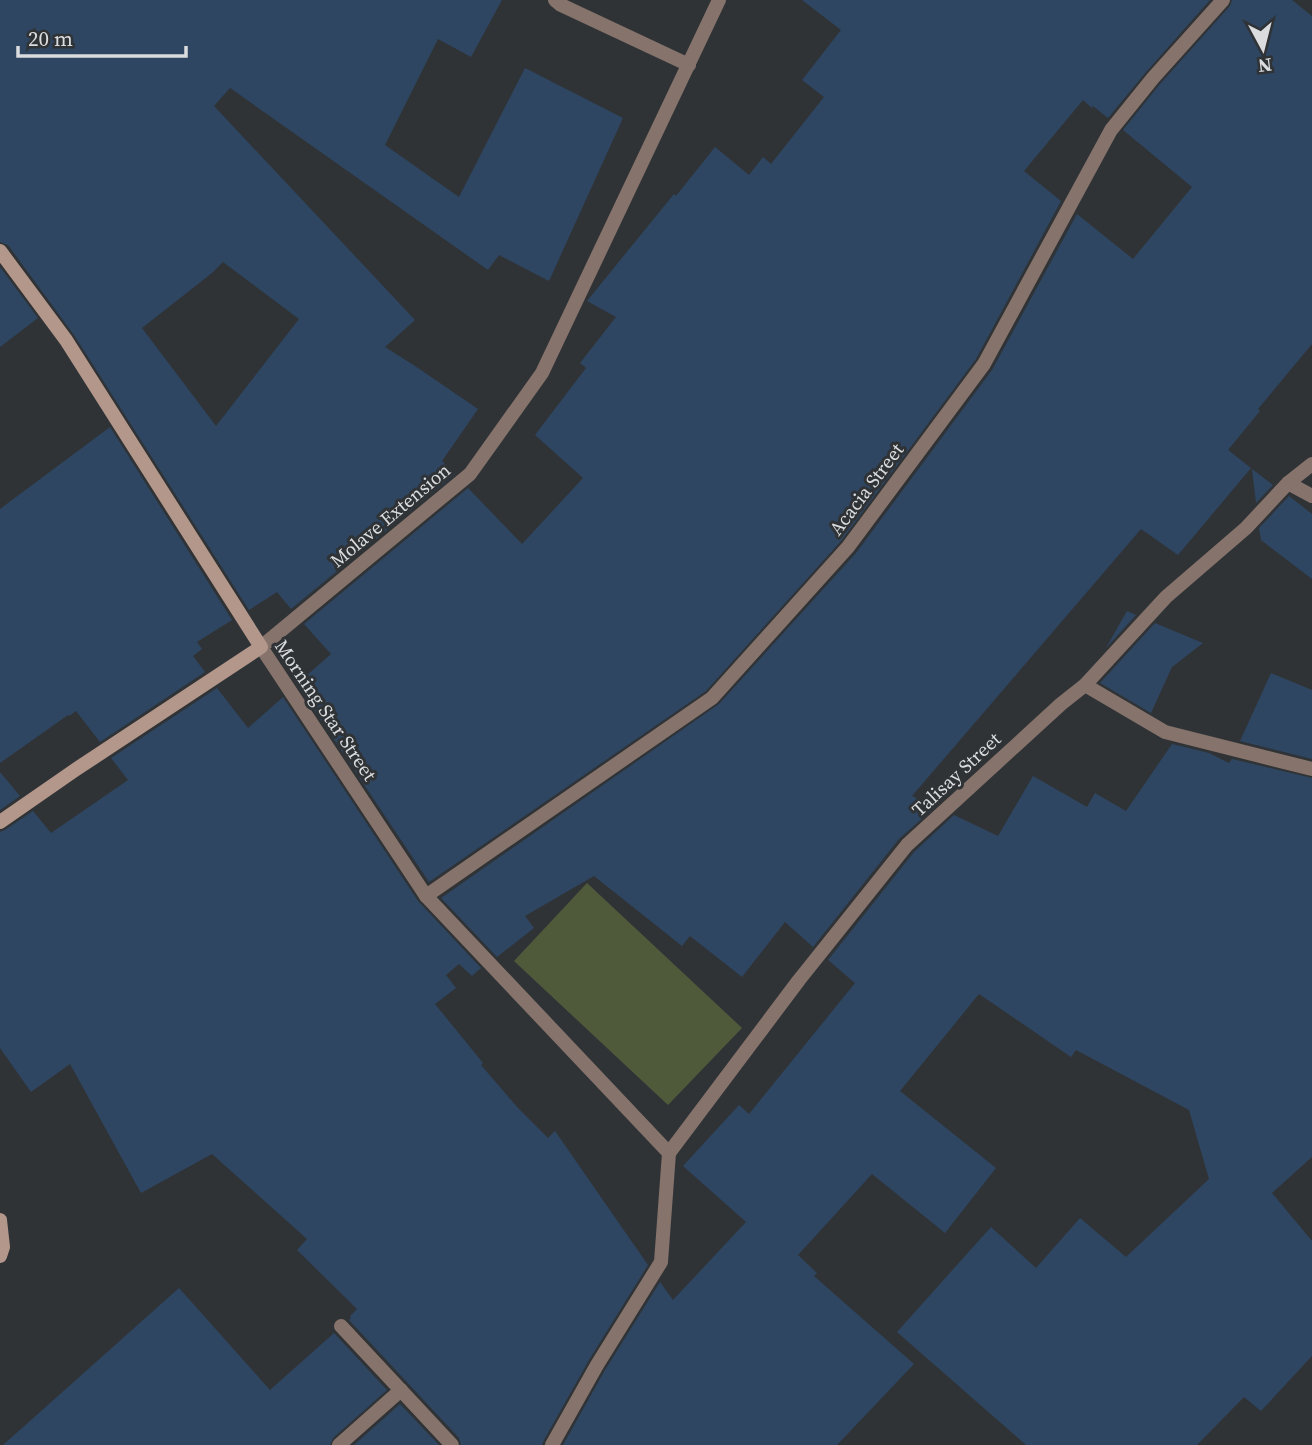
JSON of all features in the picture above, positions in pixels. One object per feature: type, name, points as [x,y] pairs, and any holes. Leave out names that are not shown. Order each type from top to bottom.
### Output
[{"type":"street","points":[[555,0],[689,65]]},
{"type":"street","name":"Molave Extension","points":[[0,822],[75,769],[261,647],[470,474],[542,373],[719,0]]},
{"type":"street","name":"Acacia Street","points":[[426,895],[712,698],[848,547],[984,364],[1111,130],[1153,78],[1223,0]]},
{"type":"street","name":"Morning Star Street","points":[[0,251],[66,340],[261,647],[426,895],[669,1153]]},
{"type":"street","name":"Talisay Street","points":[[669,1153],[799,981],[907,845],[1085,685],[1166,597],[1246,528],[1287,483],[1312,464]]},
{"type":"street","points":[[1287,483],[1312,496]]},
{"type":"street","points":[[1085,685],[1165,732],[1312,769]]},
{"type":"street","points":[[552,1445],[597,1365],[661,1262],[669,1153]]},
{"type":"street","points":[[0,1220],[3,1247],[0,1256]]},
{"type":"street","points":[[341,1326],[452,1445]]},
{"type":"street","points":[[339,1445],[401,1390]]},
{"type":"green space","points":[[587,883],[742,1028],[668,1105],[514,961]]},
{"type":"building","points":[[0,0],[502,0],[471,57],[438,39],[385,145],[459,197],[525,68],[623,118],[549,281],[499,255],[488,270],[230,88],[214,106],[415,320],[385,347],[478,409],[442,461],[455,474],[291,609],[277,592],[249,610],[74,335],[8,245],[0,242]],"holes":[[[223,262],[299,319],[216,426],[142,328]]]},
{"type":"building","points":[[802,0],[1210,0],[1108,118],[1083,100],[1024,171],[1061,201],[976,359],[841,541],[706,691],[429,882],[297,684],[331,654],[304,624],[468,488],[522,544],[583,478],[535,435],[586,368],[580,363],[616,317],[587,301],[715,147],[749,175],[763,157],[771,164],[824,97],[802,80],[841,30]]},
{"type":"building","points":[[1232,0],[1292,0],[1312,16],[1312,344],[1228,450],[1251,468],[1178,555],[1141,529],[912,796],[935,807],[899,839],[813,947],[785,922],[742,977],[690,936],[682,946],[594,876],[525,916],[534,928],[497,957],[441,898],[719,704],[856,553],[992,370],[1077,214],[1133,259],[1192,187],[1123,130],[1230,6]]},
{"type":"building","points":[[0,267],[38,318],[0,347]]},
{"type":"building","points":[[110,427],[232,620],[197,642],[202,649],[193,656],[205,672],[100,742],[76,711],[0,763],[0,509]]},
{"type":"building","points":[[1252,469],[1273,485],[1256,503]]},
{"type":"building","points":[[1289,496],[1312,514],[1312,579],[1261,540],[1259,528]]},
{"type":"building","points":[[1127,611],[1136,615],[1106,648]]},
{"type":"building","points":[[1155,623],[1203,643],[1172,667],[1151,713],[1100,683]]},
{"type":"building","points":[[1271,673],[1312,690],[1312,759],[1240,741]]},
{"type":"building","points":[[217,688],[248,728],[283,697],[418,901],[481,968],[472,976],[459,964],[446,975],[456,988],[435,1004],[517,1107],[548,1138],[555,1131],[648,1265],[589,1360],[542,1445],[461,1445],[459,1438],[349,1320],[357,1309],[297,1250],[307,1239],[212,1154],[141,1193],[70,1064],[31,1092],[0,1048],[0,832],[33,811],[51,833],[128,780],[111,758]]},
{"type":"building","points":[[1172,744],[1209,753],[1229,763],[1232,759],[1312,778],[1312,1157],[1272,1193],[1312,1241],[1312,1356],[1261,1411],[1244,1397],[1197,1445],[1026,1445],[897,1332],[991,1227],[1036,1268],[1080,1218],[1126,1257],[1209,1179],[1189,1110],[1076,1050],[1071,1057],[979,994],[900,1091],[996,1168],[945,1233],[872,1174],[798,1255],[817,1273],[814,1276],[914,1364],[837,1445],[563,1445],[605,1370],[660,1282],[673,1300],[746,1222],[683,1166],[739,1105],[749,1114],[855,983],[828,960],[914,852],[954,815],[998,836],[1033,776],[1087,807],[1095,793],[1126,811]]},
{"type":"building","points":[[0,772],[20,796],[0,810]]},
{"type":"building","points":[[179,1288],[270,1390],[334,1333],[387,1390],[333,1438],[330,1445],[3,1445]]},
{"type":"building","points":[[400,1404],[439,1445],[354,1445]]}]
